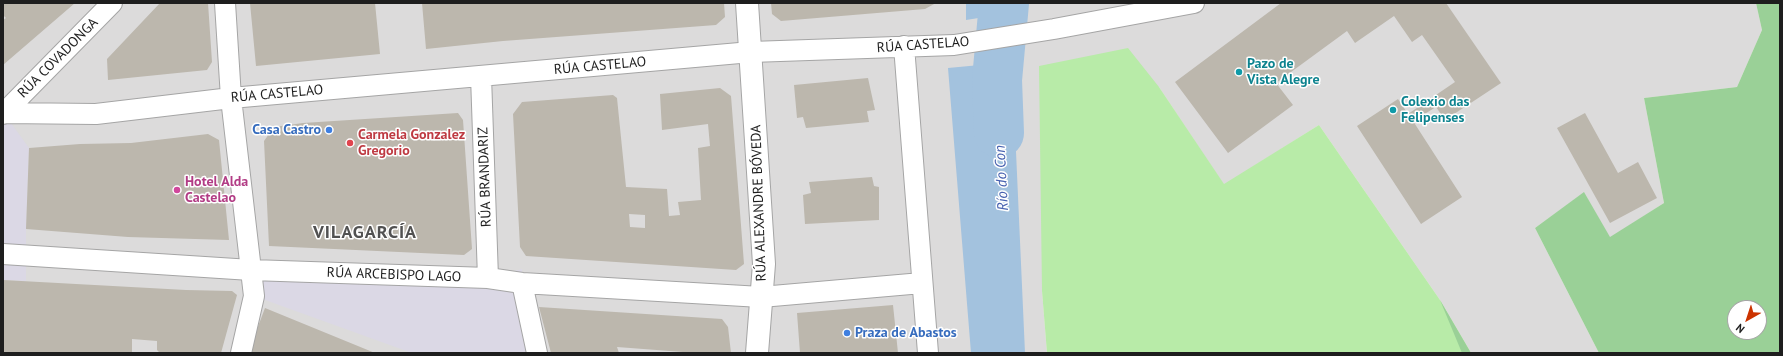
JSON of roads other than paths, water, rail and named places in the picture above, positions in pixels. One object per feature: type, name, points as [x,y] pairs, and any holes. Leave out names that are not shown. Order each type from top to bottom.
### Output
[{"type":"street","name":"RÚA COVADONGA","points":[[3,114],[112,3]]},
{"type":"street","points":[[225,3],[231,98],[254,296],[241,353]]},
{"type":"street","name":"RÚA ALEXANDRE BÓVEDA","points":[[747,3],[764,264],[756,353]]},
{"type":"street","name":"RÚA CASTELAO","points":[[3,114],[96,114],[231,98],[751,52],[954,45],[1054,29],[1194,3]]},
{"type":"street","points":[[904,46],[928,353]]},
{"type":"street","name":"RÚA BRANDARIZ","points":[[481,76],[488,278]]},
{"type":"street","name":"RÚA ARCEBISPO LAGO","points":[[3,254],[251,270],[488,278],[522,283],[761,297]]},
{"type":"street","points":[[522,283],[537,353]]},
{"type":"street","points":[[761,297],[922,283]]},
{"type":"water","points":[[966,3],[1015,3],[1010,13],[966,20]]},
{"type":"water","points":[[1012,62],[1025,353],[971,353],[948,68]]},
{"type":"waterway","name":"Río do Con","points":[[999,133],[997,80],[1004,3]]},
{"type":"place","name":"Pazo de Vista Alegre","points":[[1239,72]]},
{"type":"place","name":"Colexio das Felipenses","points":[[1393,110]]},
{"type":"place","name":"Casa Castro","points":[[329,130]]},
{"type":"place","name":"Carmela Gonzalez Gregorio","points":[[350,143]]},
{"type":"place","name":"Hotel Alda Castelao","points":[[177,190]]},
{"type":"place","name":"Praza de Abastos","points":[[847,333]]},
{"type":"district","name":"VILAGARCÍA","points":[[365,233]]}]
